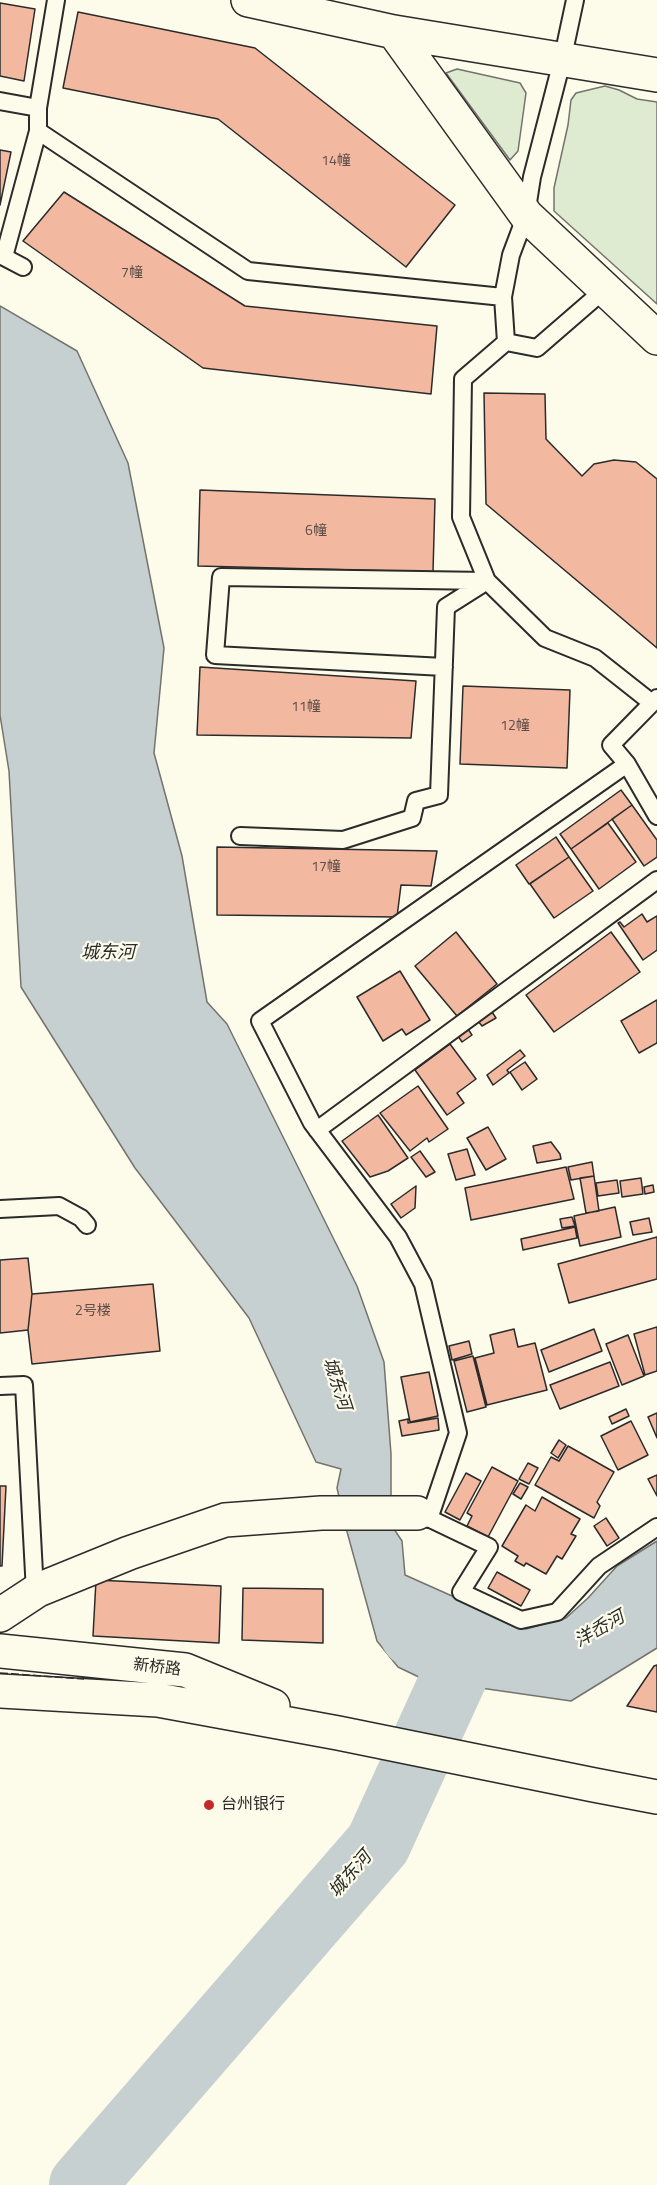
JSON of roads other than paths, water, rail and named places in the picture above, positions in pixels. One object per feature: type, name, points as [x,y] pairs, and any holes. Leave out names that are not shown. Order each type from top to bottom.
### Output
[{"type":"street","points":[[249,0],[394,32],[657,75]]},
{"type":"street","points":[[394,32],[526,215],[570,255],[603,290],[657,338]]},
{"type":"street","points":[[0,1615],[35,1592],[129,1553],[225,1520],[321,1513],[423,1516]]},
{"type":"street","name":"新桥路","points":[[0,1651],[185,1671],[338,1733]]},
{"type":"street","name":"新桥路","points":[[0,1691],[158,1700],[338,1733],[657,1797]]},
{"type":"lane","points":[[23,267],[4,257],[38,131],[38,108],[56,0]]},
{"type":"lane","points":[[506,342],[504,297],[511,255],[526,215],[532,177],[575,0]]},
{"type":"lane","points":[[0,101],[38,108]]},
{"type":"lane","points":[[38,131],[248,271],[504,297]]},
{"type":"lane","points":[[506,342],[537,348],[603,290]]},
{"type":"lane","points":[[506,342],[463,380],[461,517],[487,581],[545,638],[595,658],[654,700],[611,745],[627,764],[657,816]]},
{"type":"lane","points":[[444,667],[215,655],[221,577],[487,581]]},
{"type":"lane","points":[[240,836],[343,840],[412,818],[416,801],[439,795],[446,607],[487,581]]},
{"type":"lane","points":[[627,764],[260,1021],[317,1130],[398,1237],[423,1284],[458,1433],[423,1516],[489,1547],[461,1592],[521,1620],[557,1612],[599,1566],[657,1527]]},
{"type":"lane","points":[[317,1130],[657,880]]},
{"type":"lane","points":[[0,1209],[59,1206],[81,1218],[87,1225]]},
{"type":"lane","points":[[0,1386],[24,1385],[35,1592]]},
{"type":"water","name":"城东河","points":[[0,306],[77,351],[128,463],[164,648],[154,753],[182,856],[207,1002],[227,1024],[357,1286],[384,1362],[391,1454],[391,1502],[340,1501],[337,1488],[341,1469],[316,1462],[249,1318],[135,1168],[21,987],[9,771],[0,715]]},
{"type":"water","name":"洋岙河","points":[[392,1526],[402,1541],[405,1575],[526,1629],[566,1618],[617,1566],[657,1541],[657,1648],[571,1701],[425,1680],[398,1667],[377,1641],[346,1528]]},
{"type":"waterway","name":"城东河","points":[[82,2185],[378,1844],[466,1651],[413,1634]]},
{"type":"place","name":"台州银行","points":[[209,1805]]}]
